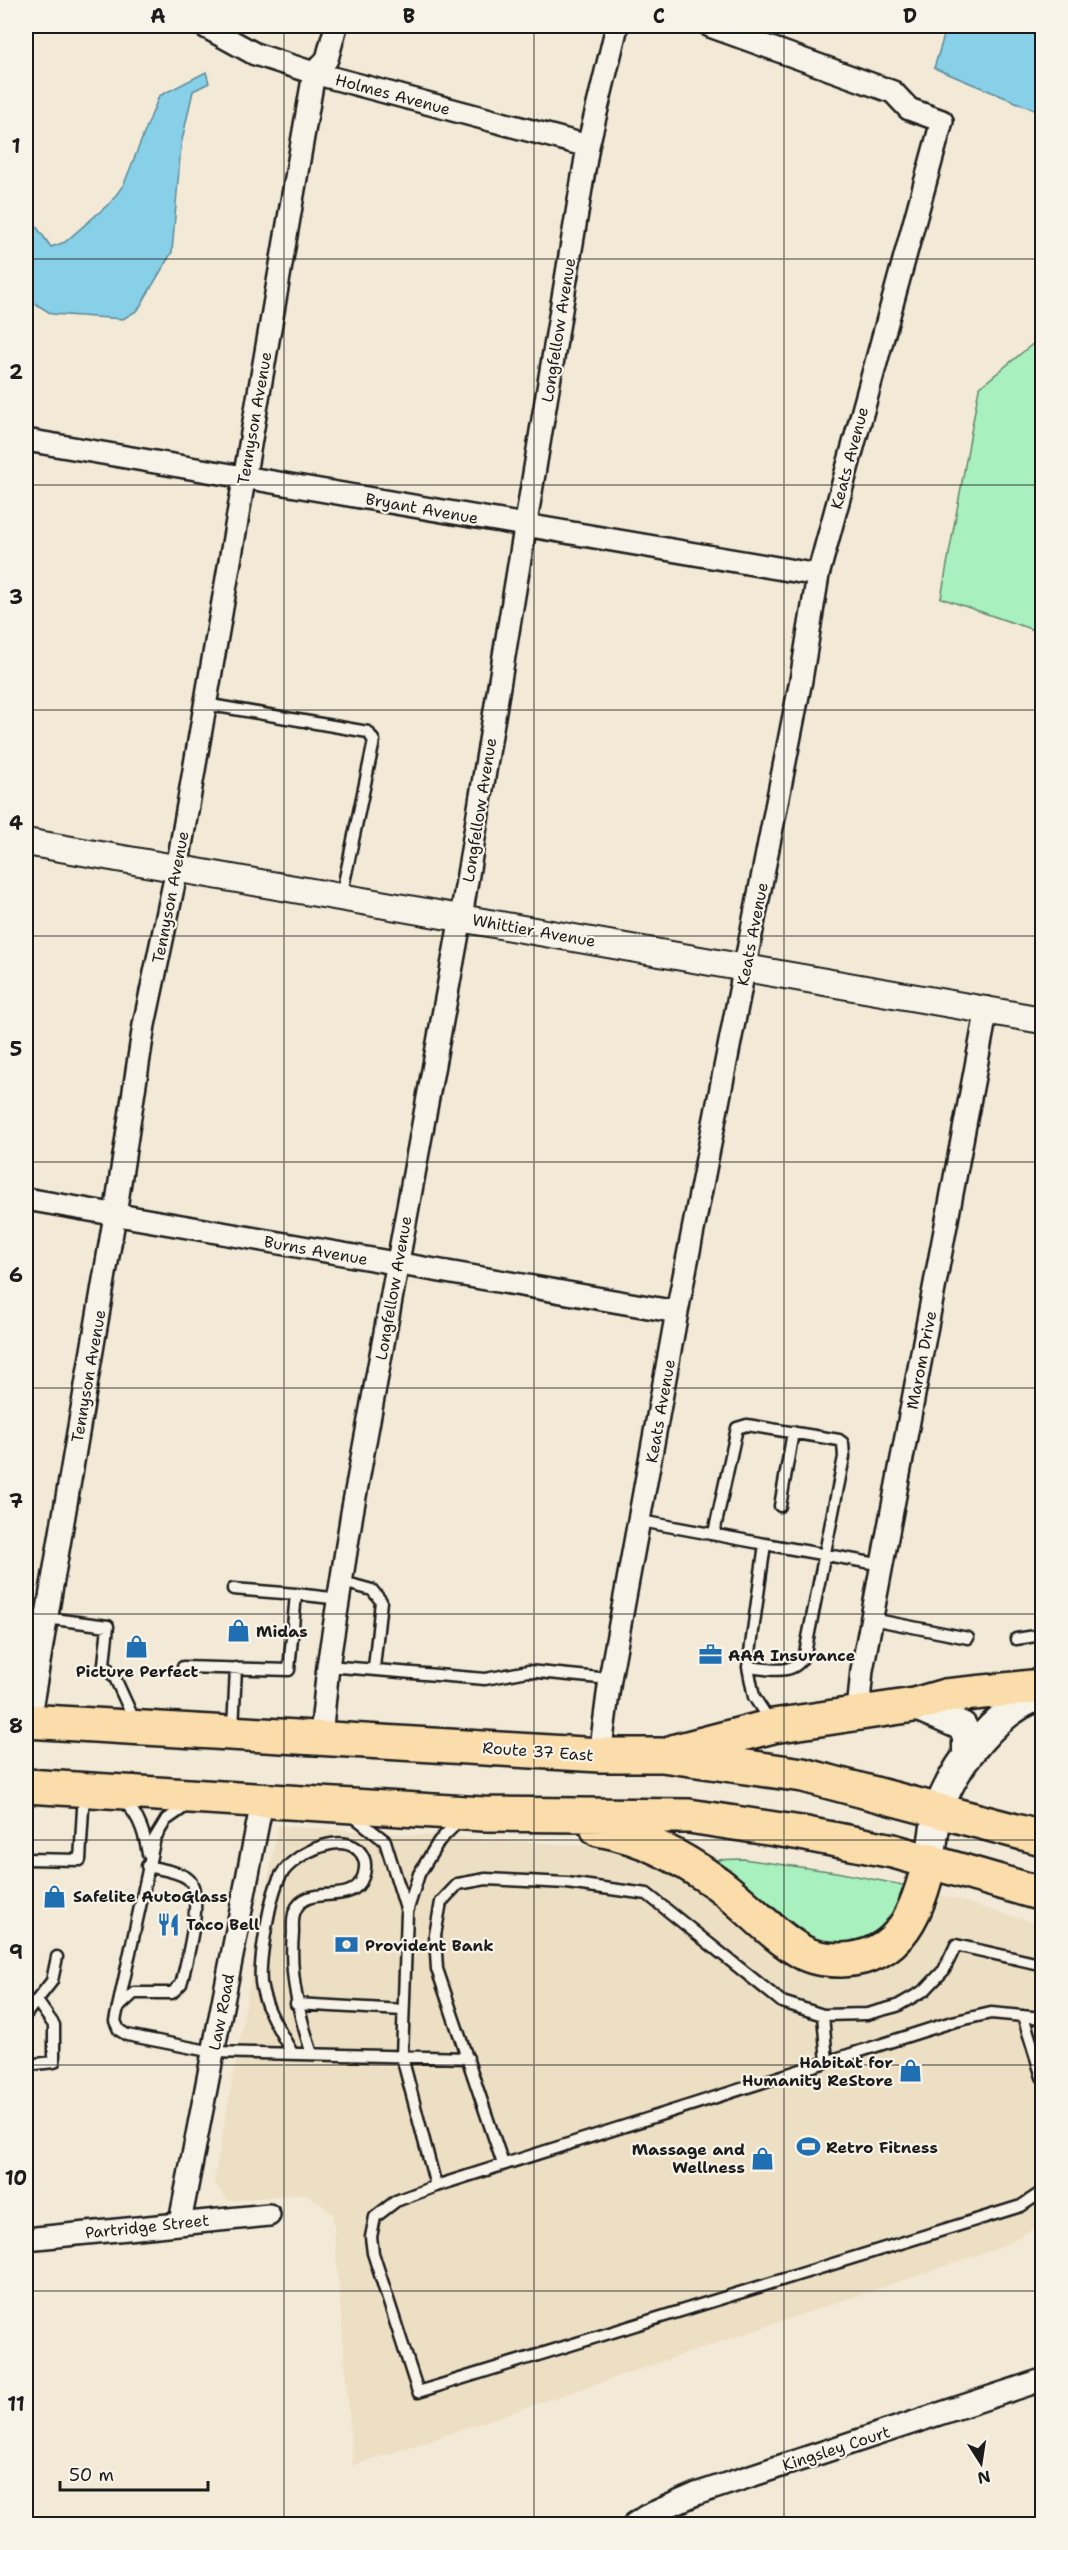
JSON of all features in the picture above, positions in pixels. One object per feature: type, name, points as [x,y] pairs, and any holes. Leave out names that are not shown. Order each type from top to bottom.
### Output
[{"type":"highway","points":[[662,1755],[788,1724],[914,1705],[945,1696],[1042,1686]]},
{"type":"highway","name":"Route 37 East","points":[[27,1721],[600,1755],[662,1755],[803,1775],[940,1809],[1042,1838]]},
{"type":"highway","points":[[26,1786],[339,1807],[483,1814],[689,1816],[801,1833],[930,1860],[1039,1895]]},
{"type":"highway","points":[[520,1814],[629,1834],[664,1849],[718,1884],[794,1947],[804,1953],[828,1960],[854,1960],[889,1944],[907,1925],[920,1899],[930,1860]]},
{"type":"main road","points":[[930,1860],[940,1809],[967,1758],[994,1725],[1025,1701],[1042,1695]]},
{"type":"main road","points":[[914,1705],[962,1726],[966,1737],[967,1758]]},
{"type":"street","name":"Holmes Avenue","points":[[204,26],[255,54],[314,73],[588,146]]},
{"type":"street","points":[[314,73],[327,59],[336,26]]},
{"type":"street","name":"Longfellow Avenue","points":[[321,1737],[328,1666],[342,1591],[352,1514],[461,917],[588,146],[616,26]]},
{"type":"street","name":"Keats Avenue","points":[[600,1755],[610,1679],[677,1312],[746,966],[818,575],[942,121],[909,110],[893,92],[710,26]]},
{"type":"street","name":"Tennyson Avenue","points":[[27,1721],[33,1651],[46,1618],[115,1215],[144,1025],[177,869],[314,73]]},
{"type":"street","name":"Bryant Avenue","points":[[26,440],[244,476],[525,527],[818,575]]},
{"type":"street","name":"Whittier Avenue","points":[[26,842],[987,1008],[1042,1020]]},
{"type":"street","name":"Marom Drive","points":[[858,1712],[862,1670],[987,1008]]},
{"type":"street","name":"Burns Avenue","points":[[26,1199],[677,1312]]},
{"type":"street","name":"Law Road","points":[[180,2222],[262,1802]]},
{"type":"street","name":"Partridge Street","points":[[26,2240],[180,2222],[269,2215]]},
{"type":"street","name":"Kingsley Court","points":[[634,2524],[645,2516],[696,2494],[1042,2380]]},
{"type":"lane","points":[[205,704],[368,732],[374,741],[340,897]]},
{"type":"lane","points":[[714,1533],[737,1428],[747,1425],[793,1432],[839,1440],[845,1446],[805,1653],[801,1662],[788,1670],[748,1667]]},
{"type":"lane","points":[[780,1506],[793,1432]]},
{"type":"lane","points":[[640,1521],[883,1565]]},
{"type":"lane","points":[[765,1544],[748,1667],[754,1697],[788,1724]]},
{"type":"lane","points":[[233,1588],[296,1594],[372,1590],[381,1601],[374,1668]]},
{"type":"lane","points":[[183,1667],[289,1670],[296,1594]]},
{"type":"lane","points":[[46,1618],[108,1626],[104,1664],[115,1678],[138,1728]]},
{"type":"lane","points":[[872,1619],[968,1638]]},
{"type":"lane","points":[[1016,1639],[1042,1635]]},
{"type":"lane","points":[[328,1666],[374,1668],[485,1679],[528,1671],[610,1679]]},
{"type":"lane","points":[[233,1733],[236,1668]]},
{"type":"lane","points":[[26,1859],[80,1860],[92,1789],[124,1802],[136,1818],[145,1836],[148,1863]]},
{"type":"lane","points":[[206,1798],[190,1803],[166,1820],[155,1838],[115,2021],[119,2030],[127,2035],[213,2052],[468,2058]]},
{"type":"lane","points":[[339,1807],[370,1827],[385,1841],[407,1912]]},
{"type":"lane","points":[[436,2186],[402,2057],[407,1912],[419,1874],[439,1841],[457,1823],[483,1814]]},
{"type":"lane","points":[[292,2053],[272,2017],[261,1984],[261,1961],[272,1901],[280,1875],[294,1860],[312,1849],[334,1843],[351,1846],[359,1851],[365,1861],[364,1874],[359,1886],[345,1894],[318,1896],[303,1900],[295,1910],[291,1953],[296,2004],[312,2054]]},
{"type":"lane","points":[[118,2009],[123,2000],[134,1993],[172,1993],[182,1984],[196,1906],[194,1887],[185,1876],[148,1863]]},
{"type":"lane","points":[[503,2164],[437,1969],[435,1935],[441,1902],[458,1884],[486,1879],[567,1883],[647,1894],[782,2002],[823,2015],[867,2014],[897,2006],[925,1990],[944,1970],[956,1945],[1035,1963]]},
{"type":"lane","points":[[26,2014],[52,1981],[57,1958]]},
{"type":"lane","points":[[26,2065],[54,2062],[54,2025],[37,2001]]},
{"type":"lane","points":[[296,2004],[404,2010]]},
{"type":"lane","points":[[1042,2018],[991,2013],[952,2022],[503,2164],[396,2201],[375,2217],[371,2237],[373,2253],[418,2392],[1021,2206],[1042,2192]]},
{"type":"lane","points":[[823,2015],[827,2062]]},
{"type":"lane","points":[[1023,2016],[1042,2077]]},
{"type":"shaded area","points":[[278,1826],[625,1848],[918,1932],[938,1894],[1042,1925],[1042,2224],[999,2248],[353,2466],[333,2214],[305,2193],[228,2201],[214,2182]]},
{"type":"green space","points":[[1035,342],[1042,344],[1042,633],[941,598],[979,388]]},
{"type":"green space","points":[[743,1859],[836,1872],[908,1886],[895,1916],[878,1932],[857,1943],[835,1944],[813,1937],[790,1925],[767,1909],[711,1860]]},
{"type":"green space","points":[[356,2519],[357,2524],[279,2524]]},
{"type":"water","points":[[947,26],[1042,26],[1042,113],[934,68]]},
{"type":"water","points":[[206,72],[209,83],[193,91],[181,145],[172,252],[138,310],[123,319],[52,314],[26,298],[26,212],[51,247],[65,242],[111,202],[124,184],[159,96]]},
{"type":"place","name":"Midas","points":[[238,1631]]},
{"type":"place","name":"Picture Perfect","points":[[137,1646]]},
{"type":"place","name":"AAA Insurance","points":[[710,1655]]},
{"type":"place","name":"Safelite AutoGlass","points":[[55,1896]]},
{"type":"place","name":"Taco Bell","points":[[168,1924]]},
{"type":"place","name":"Provident Bank","points":[[347,1945]]},
{"type":"place","name":"Habitat for Humanity ReStore","points":[[911,2071]]},
{"type":"place","name":"Retro Fitness","points":[[808,2147]]},
{"type":"place","name":"Massage and Wellness","points":[[763,2158]]}]
